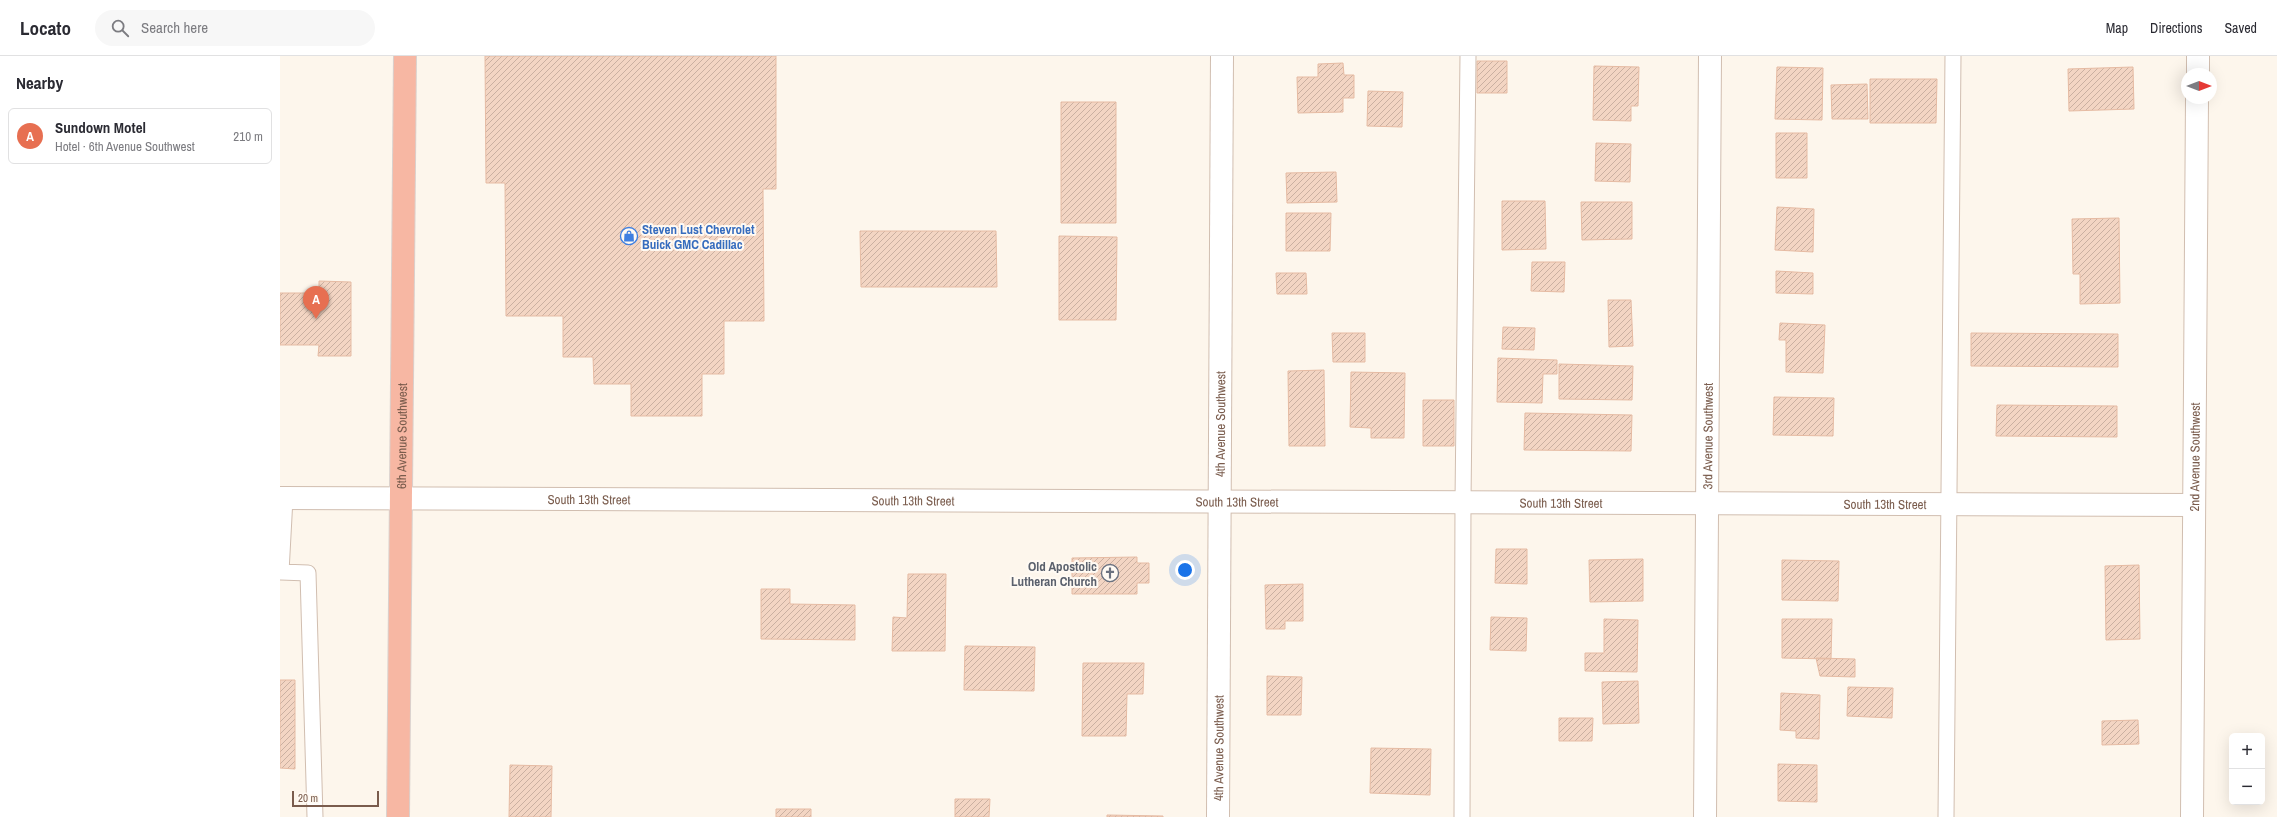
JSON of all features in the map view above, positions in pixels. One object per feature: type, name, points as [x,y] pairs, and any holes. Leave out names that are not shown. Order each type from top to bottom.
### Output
[{"type":"highway","name":"6th Avenue Southwest","points":[[398,817],[405,56]]},
{"type":"street","name":"4th Avenue Southwest","points":[[1218,817],[1222,56]]},
{"type":"street","name":"3rd Avenue Southwest","points":[[1705,817],[1710,56]]},
{"type":"street","points":[[2198,56],[2198,68]]},
{"type":"street","name":"2nd Avenue Southwest","points":[[2192,817],[2198,104]]},
{"type":"street","name":"South 13th Street","points":[[282,498],[1220,500],[1707,502],[1948,505],[2194,505]]},
{"type":"lane","points":[[1462,817],[1463,501],[1468,56]]},
{"type":"lane","points":[[1946,817],[1953,56]]},
{"type":"lane","points":[[282,498],[280,573],[308,573],[315,817]]},
{"type":"building","points":[[485,56],[776,56],[776,189],[763,189],[764,321],[724,321],[724,374],[702,374],[702,416],[631,416],[631,384],[594,384],[593,357],[563,357],[563,316],[506,316],[505,183],[486,183]]},
{"type":"building","points":[[1477,61],[1507,61],[1507,93],[1477,93]]},
{"type":"building","points":[[1343,63],[1344,75],[1354,75],[1354,98],[1343,98],[1343,112],[1298,113],[1297,77],[1318,77],[1318,64]]},
{"type":"building","points":[[1594,66],[1639,67],[1638,106],[1631,106],[1631,121],[1593,120]]},
{"type":"building","points":[[1777,67],[1823,68],[1822,120],[1775,119]]},
{"type":"building","points":[[2133,67],[2134,109],[2069,111],[2068,69]]},
{"type":"building","points":[[1870,79],[1937,79],[1936,123],[1870,123]]},
{"type":"building","points":[[1867,84],[1868,119],[1832,119],[1831,85]]},
{"type":"building","points":[[1368,91],[1403,92],[1402,127],[1367,126]]},
{"type":"building","points":[[1061,102],[1116,102],[1116,223],[1061,223]]},
{"type":"building","points":[[1776,133],[1807,133],[1807,178],[1776,178]]},
{"type":"building","points":[[1596,143],[1631,144],[1630,182],[1595,181]]},
{"type":"building","points":[[1336,172],[1337,202],[1287,203],[1286,173]]},
{"type":"building","points":[[1502,201],[1545,201],[1546,249],[1502,250]]},
{"type":"building","points":[[1581,202],[1632,202],[1632,239],[1582,240]]},
{"type":"building","points":[[1777,207],[1814,209],[1813,252],[1775,250]]},
{"type":"building","points":[[1286,213],[1331,213],[1330,251],[1286,251]]},
{"type":"building","points":[[2119,218],[2120,303],[2080,304],[2080,274],[2073,274],[2072,219]]},
{"type":"building","points":[[860,231],[996,231],[997,287],[861,287]]},
{"type":"building","points":[[1059,236],[1117,237],[1116,320],[1059,320]]},
{"type":"building","points":[[1532,262],[1565,262],[1564,292],[1531,291]]},
{"type":"building","points":[[1776,271],[1813,273],[1813,294],[1776,293]]},
{"type":"building","points":[[1276,273],[1306,273],[1307,294],[1277,294]]},
{"type":"building","points":[[319,281],[351,282],[351,356],[318,356],[319,345],[280,345],[280,293],[319,293]]},
{"type":"building","points":[[1608,300],[1631,300],[1633,346],[1609,347]]},
{"type":"building","points":[[1780,323],[1825,325],[1823,373],[1786,372],[1786,340],[1779,340]]},
{"type":"building","points":[[1503,327],[1535,328],[1534,350],[1502,349]]},
{"type":"building","points":[[1332,333],[1365,333],[1365,362],[1333,362]]},
{"type":"building","points":[[1971,333],[2118,334],[2118,367],[1971,366]]},
{"type":"building","points":[[1498,358],[1557,360],[1557,374],[1543,374],[1542,403],[1497,402]]},
{"type":"building","points":[[1559,364],[1633,366],[1632,400],[1559,399]]},
{"type":"building","points":[[1324,370],[1325,446],[1289,446],[1288,371]]},
{"type":"building","points":[[1351,372],[1405,373],[1404,438],[1371,438],[1371,428],[1350,427]]},
{"type":"building","points":[[1774,397],[1834,398],[1833,436],[1773,435]]},
{"type":"building","points":[[1423,400],[1454,400],[1454,446],[1423,446]]},
{"type":"building","points":[[1997,405],[2117,406],[2117,437],[1996,436]]},
{"type":"building","points":[[1525,413],[1632,415],[1631,451],[1524,450]]},
{"type":"building","points":[[1496,549],[1527,549],[1527,584],[1495,583]]},
{"type":"building","name":"Old Apostolic Lutheran Church","points":[[1137,557],[1137,563],[1149,563],[1149,583],[1137,583],[1137,594],[1072,594],[1072,558]]},
{"type":"building","points":[[1643,559],[1643,601],[1590,602],[1589,560]]},
{"type":"building","points":[[1782,560],[1839,561],[1838,601],[1782,600]]},
{"type":"building","points":[[2139,565],[2140,639],[2106,640],[2105,566]]},
{"type":"building","points":[[908,574],[946,574],[945,651],[892,651],[893,617],[907,618]]},
{"type":"building","points":[[1303,584],[1303,621],[1285,621],[1285,629],[1266,629],[1265,585]]},
{"type":"building","points":[[761,589],[790,589],[790,604],[855,605],[855,640],[761,639]]},
{"type":"building","points":[[1491,617],[1527,618],[1526,651],[1490,650]]},
{"type":"building","points":[[1604,619],[1638,620],[1637,672],[1585,671],[1585,653],[1604,653]]},
{"type":"building","points":[[1782,619],[1832,619],[1831,659],[1782,658]]},
{"type":"building","points":[[965,646],[1035,647],[1034,691],[964,690]]},
{"type":"building","points":[[1816,658],[1855,659],[1855,677],[1820,676]]},
{"type":"building","points":[[1083,663],[1144,663],[1143,694],[1127,694],[1126,736],[1082,736]]},
{"type":"building","points":[[1267,676],[1302,677],[1301,715],[1267,715]]},
{"type":"building","points":[[280,680],[295,680],[295,769],[280,768]]},
{"type":"building","points":[[1638,681],[1639,723],[1603,724],[1602,682]]},
{"type":"building","points":[[1848,687],[1893,688],[1892,718],[1847,716]]},
{"type":"building","points":[[1781,693],[1820,695],[1819,739],[1796,738],[1796,731],[1780,730]]},
{"type":"building","points":[[1559,718],[1593,718],[1592,741],[1559,741]]},
{"type":"building","points":[[2138,720],[2139,744],[2102,745],[2102,721]]},
{"type":"building","points":[[1371,748],[1431,749],[1430,795],[1370,793]]},
{"type":"building","points":[[1778,764],[1817,765],[1817,802],[1778,801]]},
{"type":"building","points":[[510,765],[552,766],[551,817],[509,817]]},
{"type":"building","points":[[955,799],[990,799],[989,817],[955,817]]},
{"type":"building","points":[[776,809],[811,809],[811,817],[776,817]]},
{"type":"building","points":[[1107,815],[1163,816],[1163,817],[1107,817]]},
{"type":"place","name":"Steven Lust Chevrolet Buick GMC Cadillac","points":[[629,236]]},
{"type":"place","name":"Sundown Motel","points":[[316,319]]},
{"type":"place","name":"Old Apostolic Lutheran Church","points":[[1110,573]]}]
